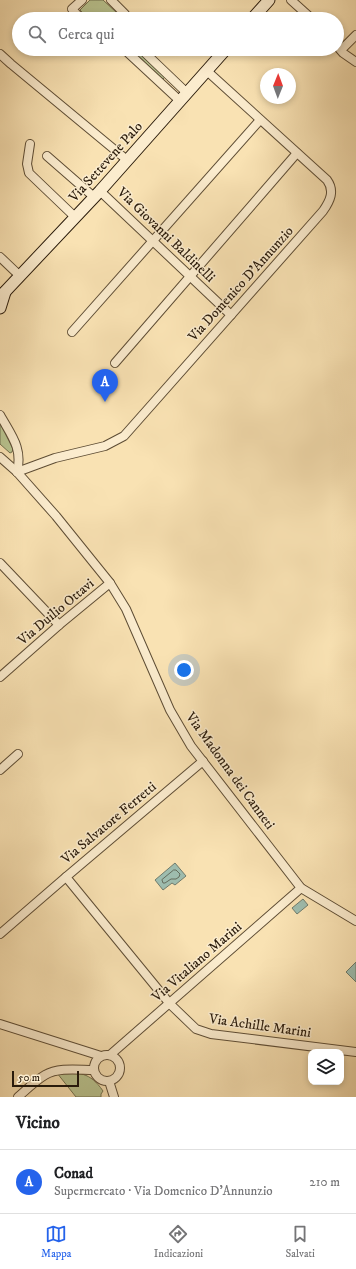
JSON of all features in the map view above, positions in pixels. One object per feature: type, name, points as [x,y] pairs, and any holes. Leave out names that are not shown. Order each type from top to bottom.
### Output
[{"type":"street","points":[[74,12],[72,10],[82,0]]},
{"type":"street","points":[[111,0],[123,12]]},
{"type":"street","points":[[258,12],[269,0]]},
{"type":"street","points":[[291,0],[304,12]]},
{"type":"street","points":[[344,44],[356,35]]},
{"type":"street","points":[[344,52],[356,62]]},
{"type":"street","points":[[0,54],[127,160]]},
{"type":"street","points":[[133,56],[184,97]]},
{"type":"street","points":[[147,56],[184,97]]},
{"type":"street","name":"Via Settevene Palo","points":[[0,308],[3,295],[97,194],[220,56]]},
{"type":"street","name":"Via Domenico D'Annunzio","points":[[17,472],[55,458],[105,446],[120,439],[132,428],[323,211],[329,201],[331,192],[329,183],[207,71]]},
{"type":"street","points":[[72,332],[260,120]]},
{"type":"street","points":[[30,144],[27,161],[29,173],[75,217]]},
{"type":"street","points":[[115,363],[297,153]]},
{"type":"street","name":"Via Giovanni Baldinelli","points":[[46,156],[97,194],[152,241],[231,315]]},
{"type":"street","points":[[0,257],[20,276]]},
{"type":"street","points":[[0,416],[13,437],[18,450],[19,460],[17,472]]},
{"type":"street","name":"Via Madonna dei Canneti","points":[[0,457],[17,472],[56,516],[96,563],[110,583],[126,609],[174,718],[186,739],[301,888],[356,921]]},
{"type":"street","points":[[0,563],[59,625]]},
{"type":"street","name":"Via Duilio Ottavi","points":[[0,678],[59,625],[110,583]]},
{"type":"street","points":[[0,770],[18,754]]},
{"type":"street","name":"Via Salvatore Ferretti","points":[[170,1004],[66,877],[203,761]]},
{"type":"street","points":[[0,934],[66,877]]},
{"type":"street","name":"Via Vitaliano Marini","points":[[110,1055],[301,888]]},
{"type":"street","name":"Via Achille Marini","points":[[170,1004],[199,1031],[207,1034],[356,1052]]},
{"type":"street","points":[[0,1024],[101,1056],[110,1055],[118,1060],[121,1068],[117,1076],[109,1081],[101,1079],[94,1070],[95,1062],[101,1056]]},
{"type":"street","points":[[18,1097],[44,1076],[54,1071],[64,1069],[94,1070]]},
{"type":"street","points":[[109,1081],[114,1097]]},
{"type":"green space","points":[[90,0],[103,0],[116,12],[82,12],[80,10]]},
{"type":"green space","points":[[136,56],[142,56],[165,77],[162,80]]},
{"type":"green space","points":[[0,423],[13,449],[10,453],[0,444]]},
{"type":"green space","points":[[57,1073],[78,1073],[89,1077],[103,1091],[101,1097],[76,1097]]},
{"type":"water","points":[[175,863],[186,876],[175,885],[172,883],[163,890],[155,880]]},
{"type":"water","points":[[303,899],[308,905],[297,914],[292,908]]},
{"type":"water","points":[[356,962],[356,982],[346,972]]},
{"type":"place","name":"Conad","points":[[105,402]]}]
